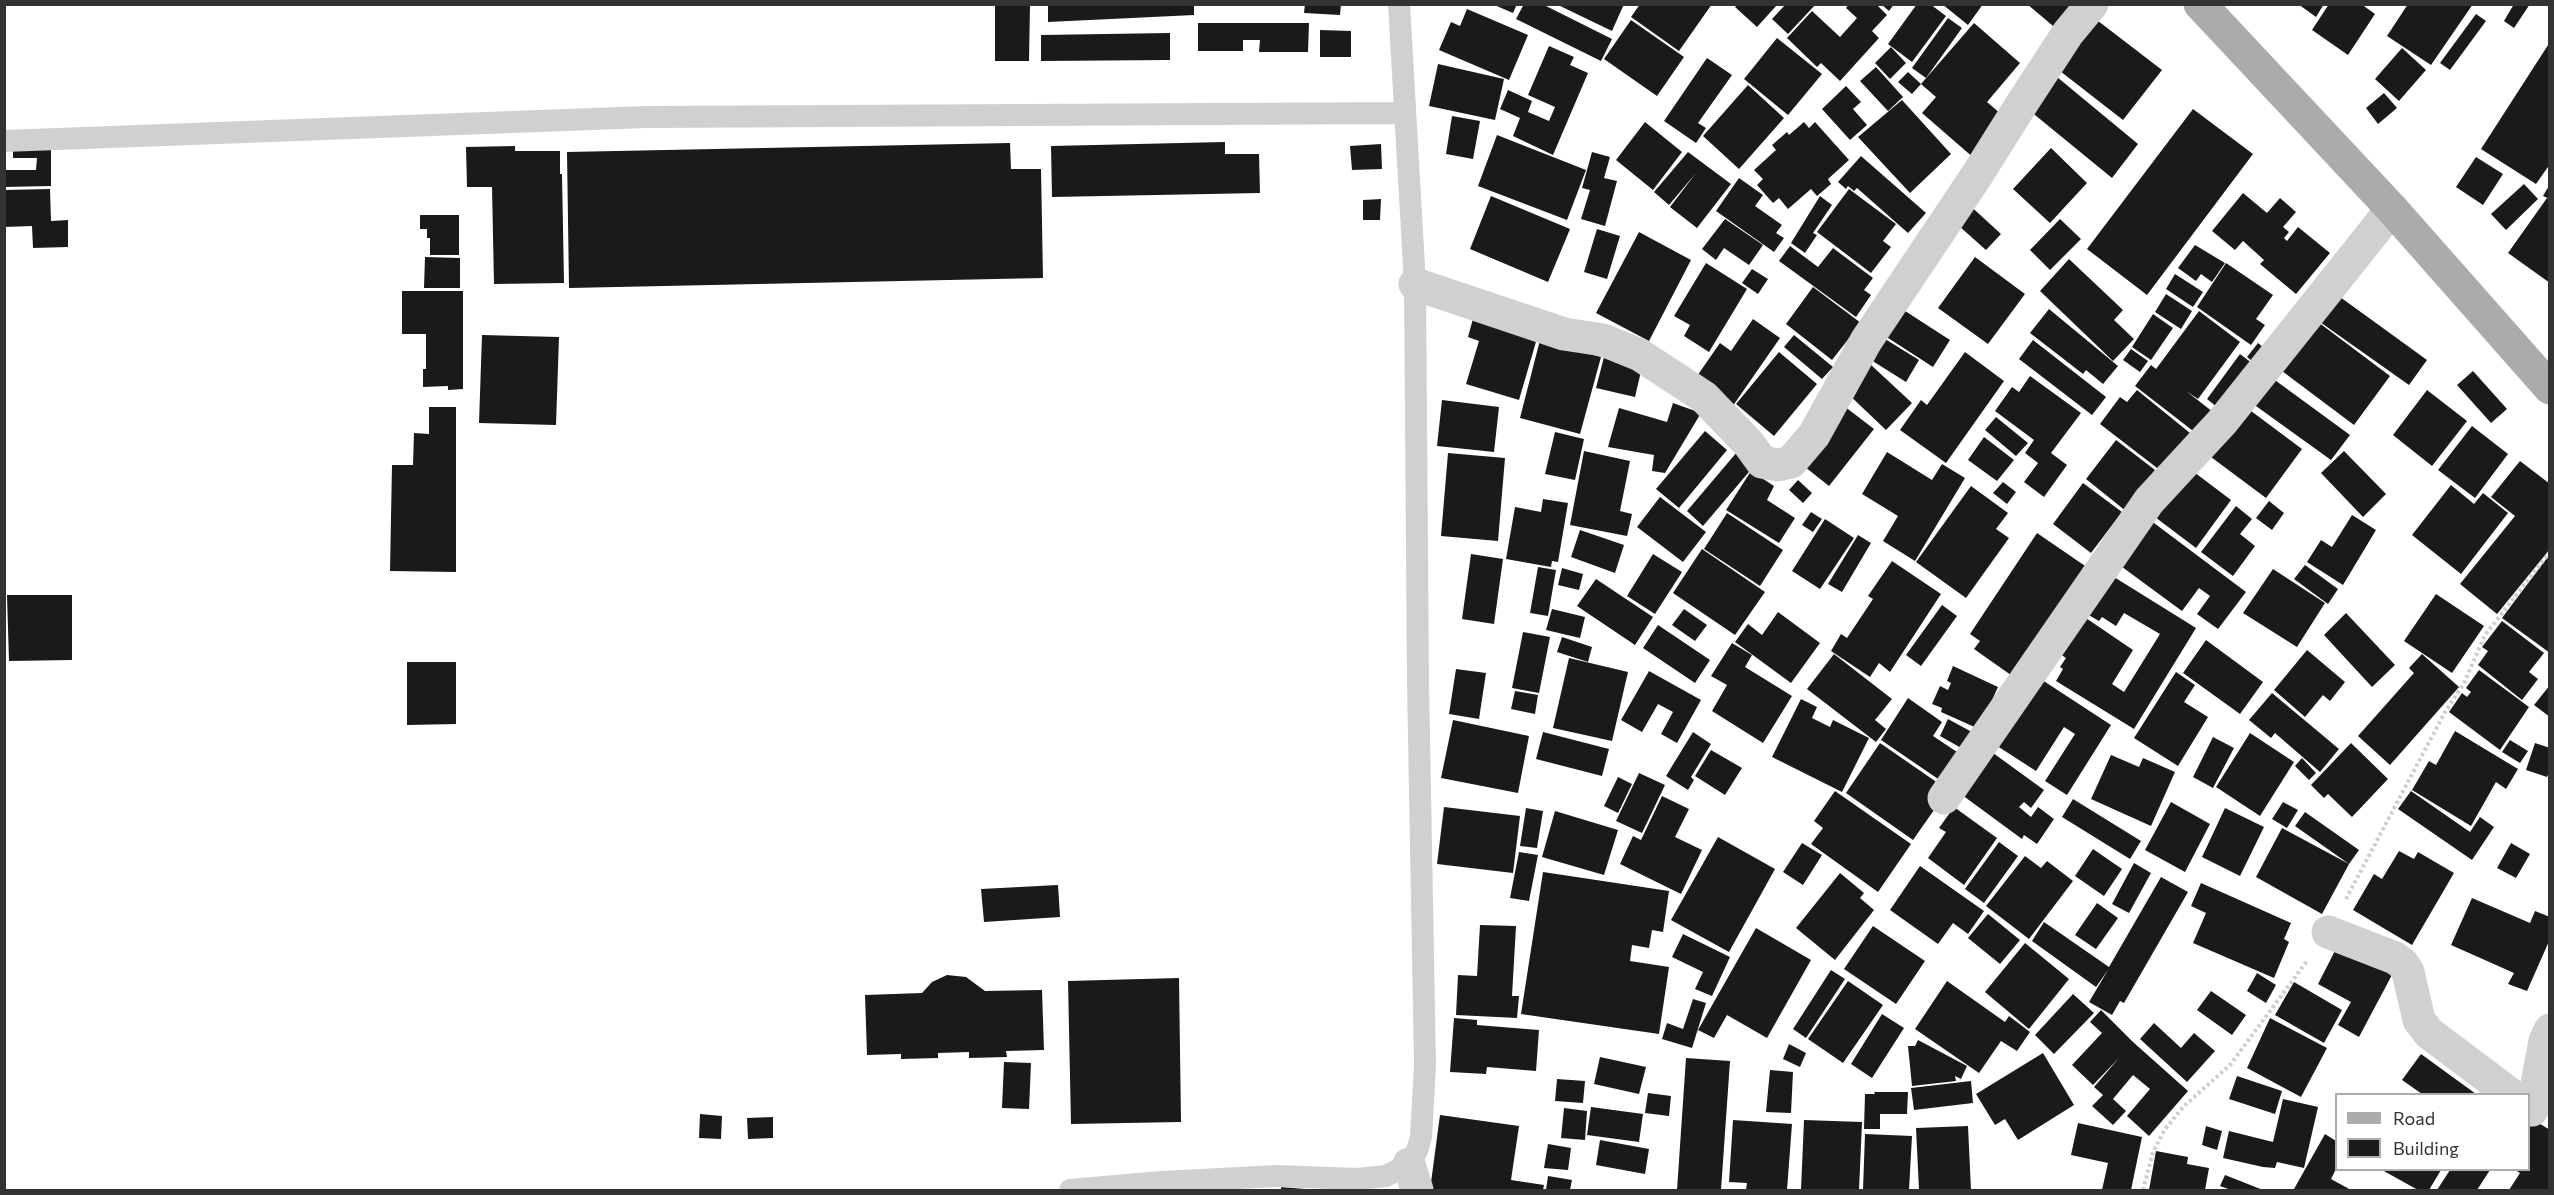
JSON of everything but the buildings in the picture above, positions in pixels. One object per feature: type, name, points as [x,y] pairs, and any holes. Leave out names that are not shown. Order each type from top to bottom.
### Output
[{"type":"main road","points":[[2200,4],[2392,209],[2550,388]]},
{"type":"street","points":[[1415,284],[1564,334],[1603,340],[1640,355],[1704,397],[1749,444],[1762,462],[1778,465],[1791,462],[1814,435],[1866,341],[1977,175],[2032,87],[2068,33],[2092,4]]},
{"type":"street","points":[[1944,798],[2149,501],[2223,421],[2392,209]]},
{"type":"street","points":[[2328,932],[2395,958],[2403,964],[2409,972],[2419,1020],[2429,1033],[2511,1093]]},
{"type":"street","points":[[2530,1107],[2545,1041],[2550,1030]]},
{"type":"lane","points":[[1070,1191],[1161,1182],[1276,1176],[1357,1179],[1386,1176],[1413,1178],[1421,1137],[1425,1065],[1418,682],[1415,284],[1399,4]]},
{"type":"lane","points":[[4,141],[646,117],[1404,114]]},
{"type":"path","points":[[2143,1191],[2153,1152],[2165,1129],[2184,1106],[2230,1065],[2328,932],[2445,712],[2464,683],[2485,635],[2550,552]]}]
